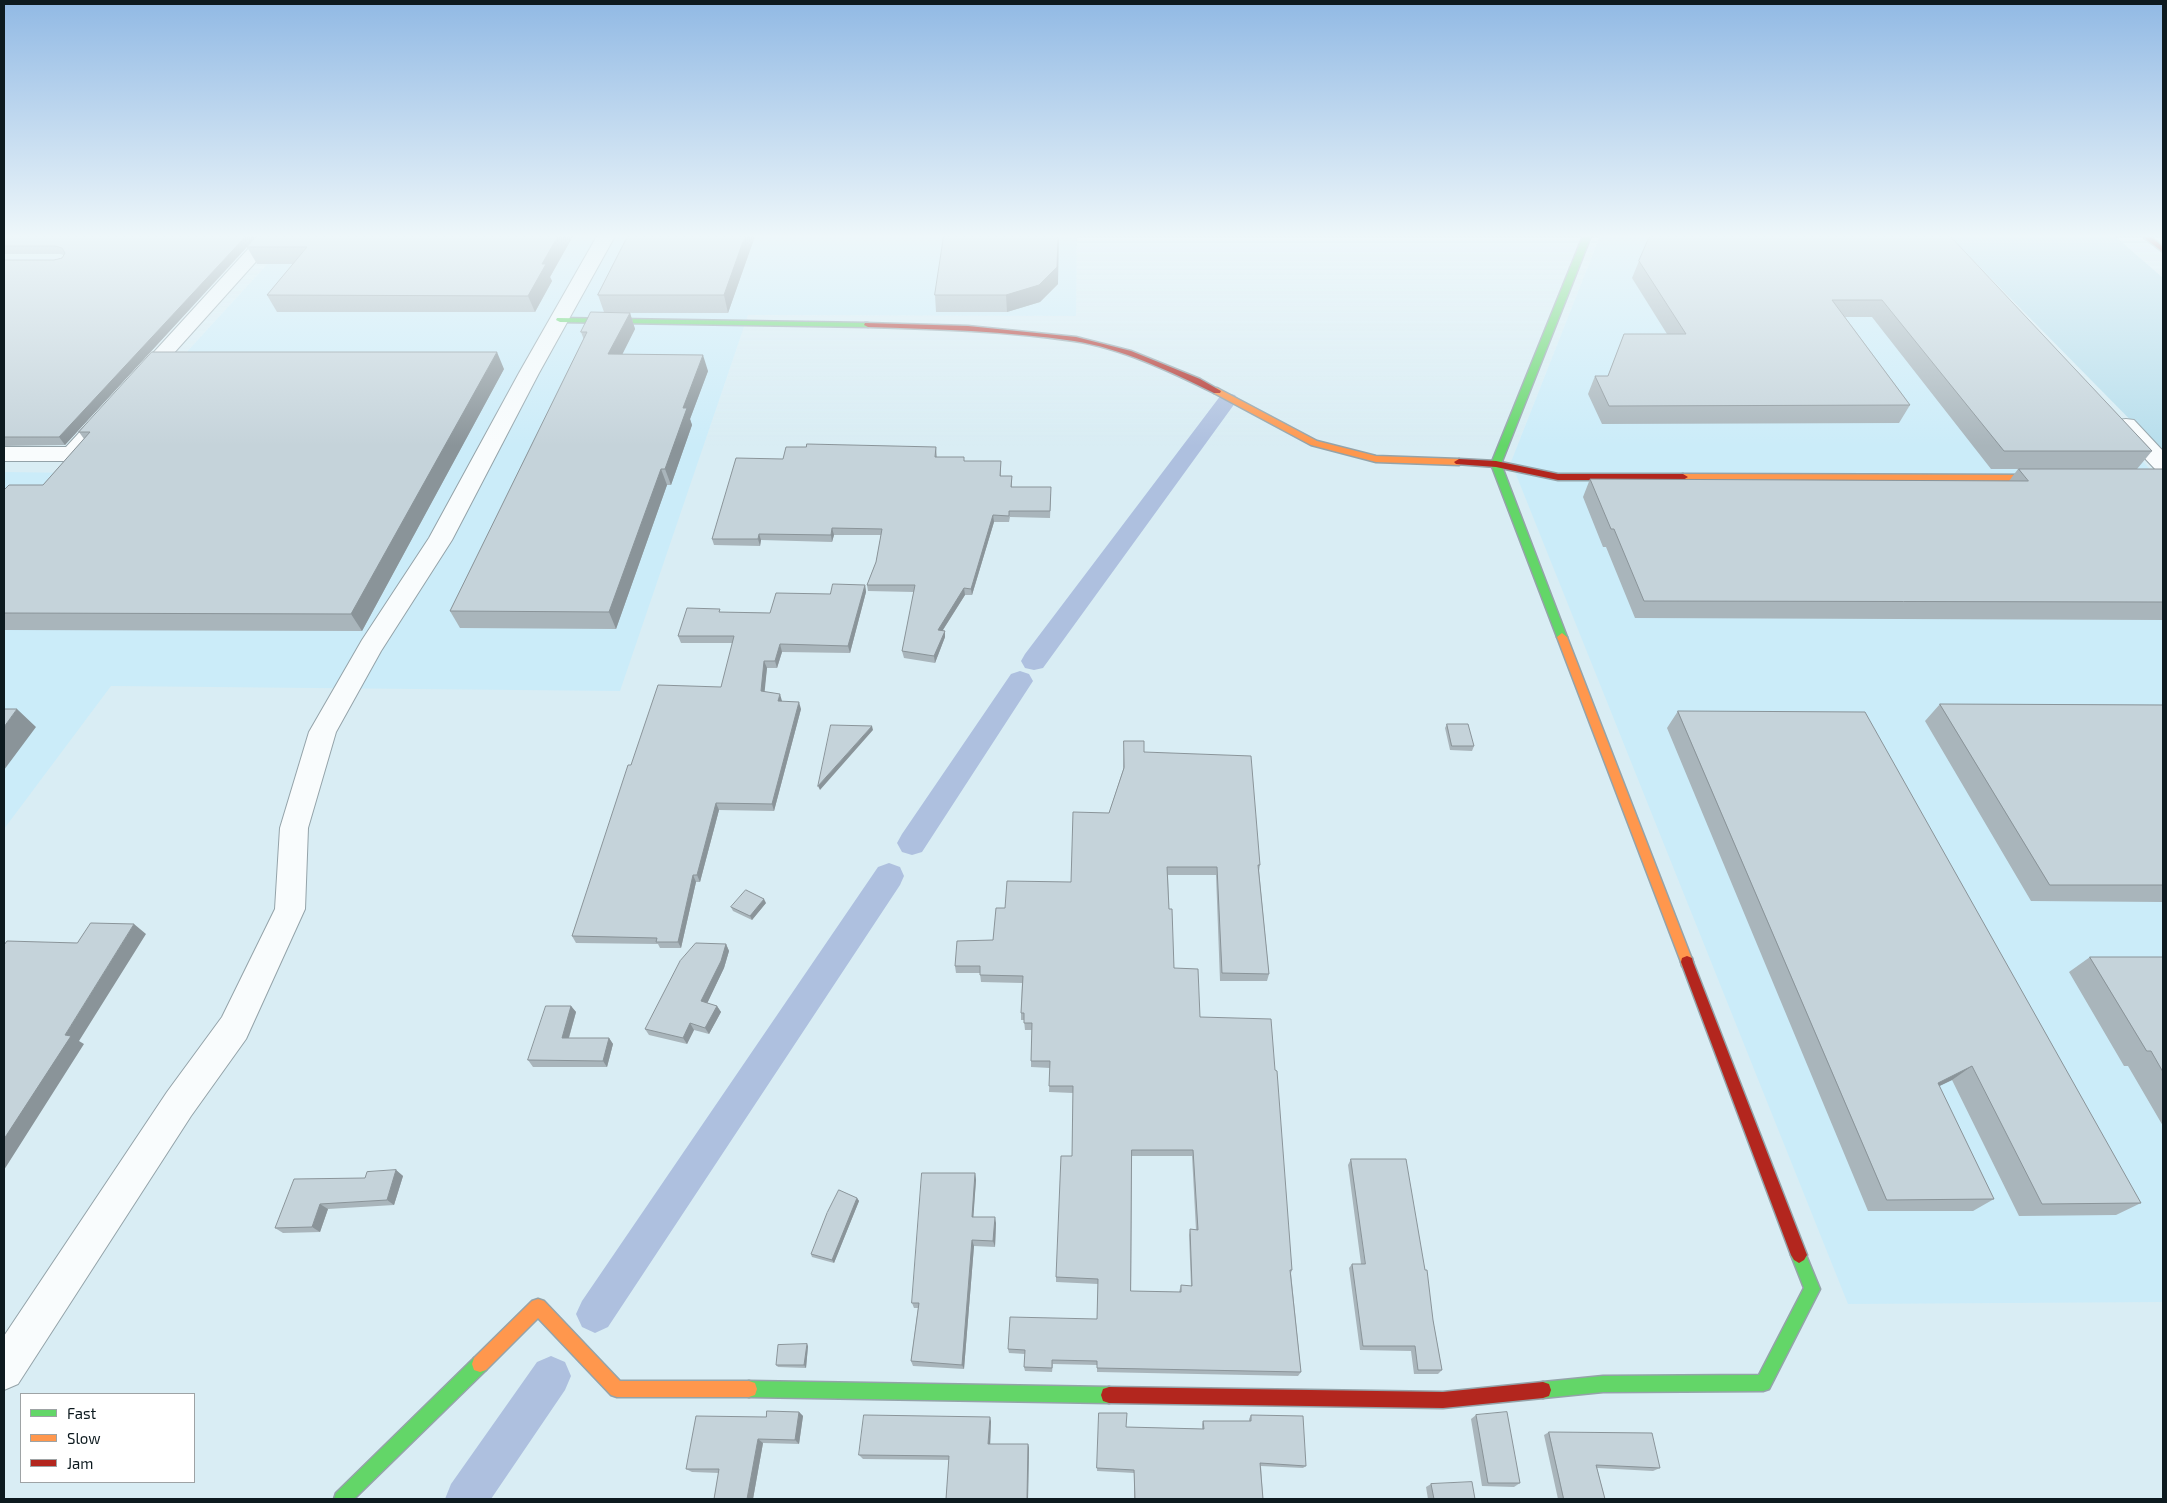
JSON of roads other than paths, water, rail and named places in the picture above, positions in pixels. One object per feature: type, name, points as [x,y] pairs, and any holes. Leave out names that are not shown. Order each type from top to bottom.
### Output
[{"type":"main road","points":[[342,1499],[538,1307],[617,1389],[712,1388],[1443,1400],[1603,1384],[1763,1383],[1812,1289],[1496,464],[1559,306]]},
{"type":"main road","points":[[560,320],[968,328],[1076,339],[1128,353],[1196,380],[1314,443],[1376,459],[1496,464],[1558,477],[2064,478]]},
{"type":"street","points":[[4,454],[72,454],[206,306]]},
{"type":"street","points":[[4,1370],[179,1104],[234,1028],[290,909],[294,828],[323,732],[371,646],[440,540],[529,373],[568,306]]},
{"type":"street","points":[[2116,415],[2163,464]]},
{"type":"waterway","points":[[1034,661],[1228,399]]},
{"type":"waterway","points":[[912,843],[1020,681]]},
{"type":"waterway","points":[[595,1314],[889,876]]},
{"type":"waterway","points":[[466,1499],[551,1376]]}]
